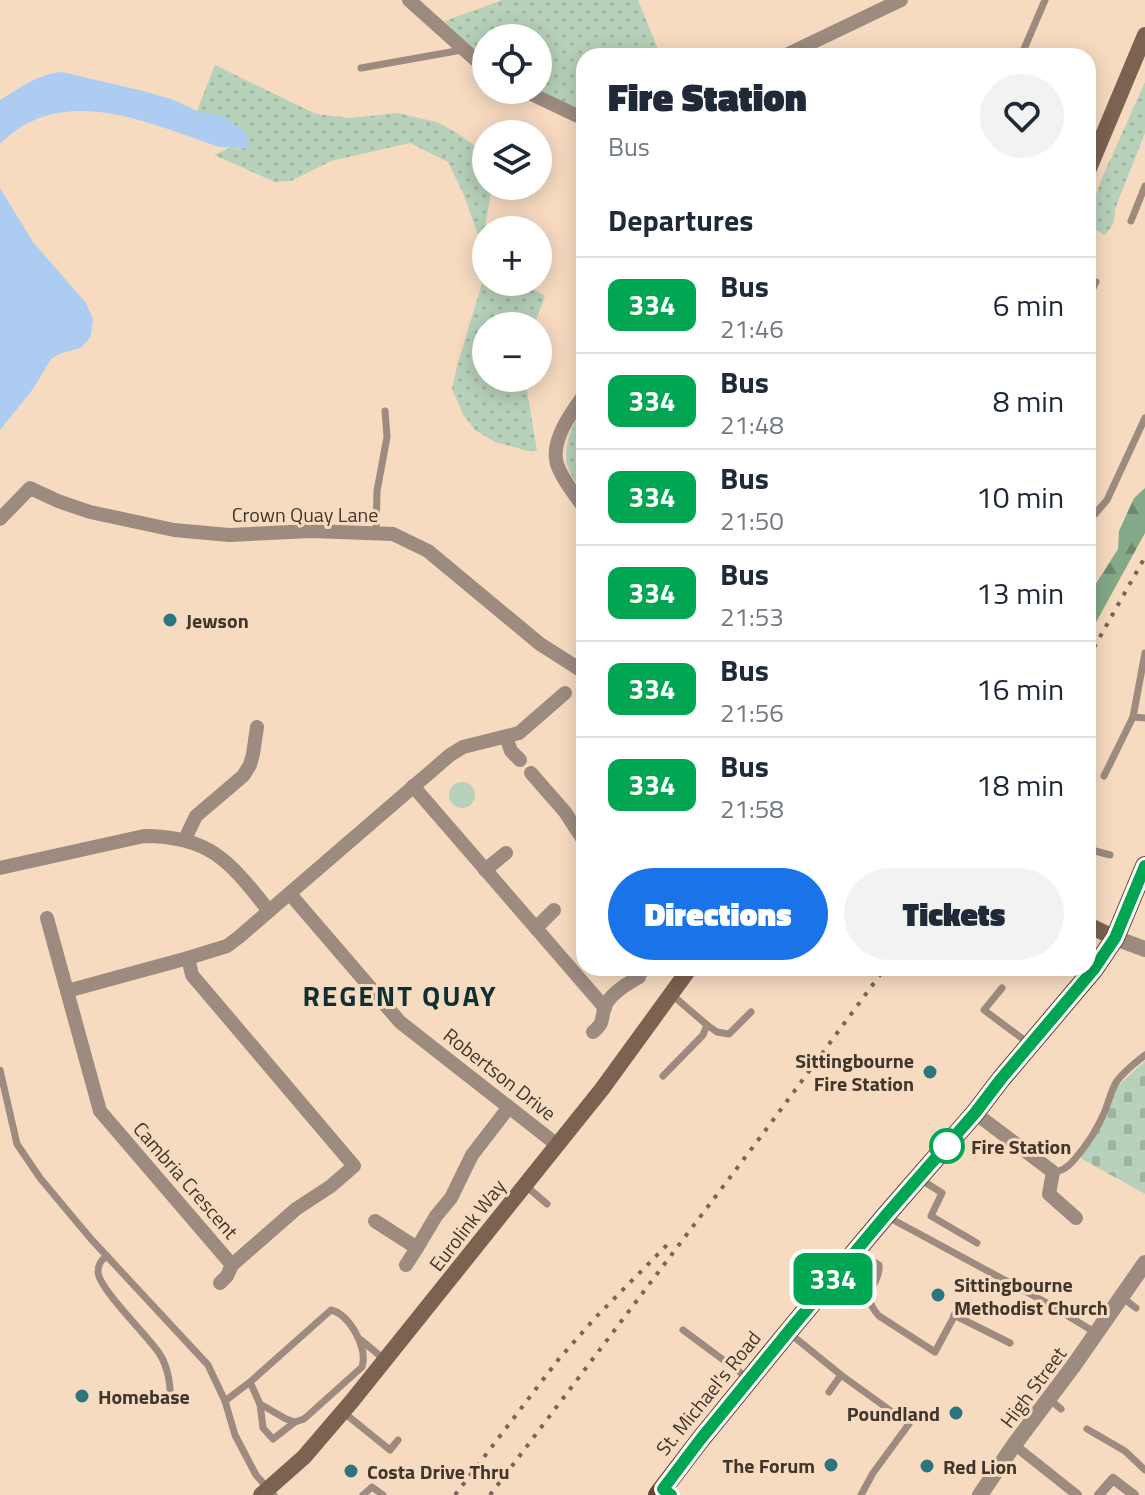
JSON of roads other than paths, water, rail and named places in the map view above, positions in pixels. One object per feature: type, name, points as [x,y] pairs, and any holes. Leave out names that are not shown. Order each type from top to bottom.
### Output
[{"type":"main road","points":[[1096,152],[1145,35]]},
{"type":"main road","name":"St. Michael's Road","points":[[1096,965],[1115,938],[1145,866]]},
{"type":"main road","points":[[1096,929],[1115,938]]},
{"type":"main road","name":"Eurolink Way","points":[[268,1493],[304,1457],[385,1360],[602,1089],[684,976]]},
{"type":"main road","name":"St. Michael's Road","points":[[664,1493],[749,1379],[1088,976]]},
{"type":"street","points":[[409,0],[472,57]]},
{"type":"street","points":[[801,48],[901,0]]},
{"type":"street","points":[[552,104],[576,115]]},
{"type":"street","points":[[576,406],[557,444],[556,462],[576,496]]},
{"type":"street","name":"Crown Quay Lane","points":[[0,519],[30,488],[90,512],[174,530],[229,535],[311,531],[393,534],[428,551],[540,644],[576,667]]},
{"type":"street","points":[[67,991],[227,946],[450,755],[463,747],[519,733],[565,693]]},
{"type":"street","points":[[185,839],[196,816],[243,776],[250,765],[257,727]]},
{"type":"street","points":[[506,737],[511,751],[520,760]]},
{"type":"street","points":[[531,773],[576,829]]},
{"type":"street","points":[[413,786],[576,974]]},
{"type":"street","points":[[0,868],[144,836],[185,839],[215,852],[269,911]]},
{"type":"street","points":[[485,870],[506,853]]},
{"type":"street","name":"Robertson Drive","points":[[290,894],[400,1022],[556,1144]]},
{"type":"street","points":[[536,928],[554,910]]},
{"type":"street","name":"Cambria Crescent","points":[[47,918],[100,1111],[232,1265],[296,1209],[354,1166],[192,975],[188,958]]},
{"type":"street","points":[[1115,938],[1145,949]]},
{"type":"street","points":[[577,976],[605,1008]]},
{"type":"street","points":[[593,1032],[602,1023],[608,1001],[639,977]]},
{"type":"street","points":[[406,1265],[436,1216],[451,1198],[472,1155],[509,1107]]},
{"type":"street","points":[[975,1113],[1053,1172],[1049,1194],[1076,1218]]},
{"type":"street","points":[[375,1221],[417,1248]]},
{"type":"street","name":"High Street","points":[[980,1495],[1014,1445],[1055,1404],[1060,1377],[1096,1333],[1145,1263]]},
{"type":"street","points":[[220,1283],[232,1265]]},
{"type":"street","points":[[1014,1445],[1077,1495]]},
{"type":"street","points":[[1099,1495],[1113,1479],[1134,1495]]},
{"type":"lane","points":[[1024,48],[1045,0]]},
{"type":"lane","points":[[361,68],[464,50]]},
{"type":"lane","points":[[1131,221],[1145,186]]},
{"type":"lane","points":[[376,533],[377,491],[387,437],[385,411]]},
{"type":"lane","points":[[1096,513],[1107,500],[1145,418]]},
{"type":"lane","points":[[1104,776],[1133,717],[1145,653]]},
{"type":"lane","points":[[1133,717],[1145,718]]},
{"type":"lane","points":[[1096,851],[1110,855]]},
{"type":"lane","points":[[1002,988],[984,1010],[1031,1044]]},
{"type":"lane","points":[[671,994],[717,1032],[729,1034],[751,1012]]},
{"type":"lane","points":[[663,1076],[703,1035],[707,1025]]},
{"type":"lane","points":[[1053,1172],[1059,1172],[1070,1164],[1084,1148],[1123,1073],[1145,1055]]},
{"type":"lane","points":[[0,1070],[17,1144],[40,1178],[91,1239],[208,1365],[225,1401],[235,1435],[268,1493]]},
{"type":"lane","points":[[918,1178],[942,1193],[931,1216],[977,1243]]},
{"type":"lane","points":[[524,1184],[547,1204]]},
{"type":"lane","points":[[886,1215],[1096,1333]]},
{"type":"lane","points":[[856,1251],[879,1265],[880,1272],[869,1292],[873,1310],[935,1352],[955,1313],[1010,1343]]},
{"type":"lane","points":[[107,1256],[100,1262],[100,1278],[160,1354],[169,1379],[171,1402]]},
{"type":"lane","points":[[1121,1297],[1136,1308]]},
{"type":"lane","points":[[225,1401],[331,1310],[342,1315],[359,1339],[385,1360]]},
{"type":"lane","points":[[683,1330],[749,1379]]},
{"type":"lane","points":[[788,1332],[909,1424],[861,1495]]},
{"type":"lane","points":[[250,1382],[260,1404],[263,1428],[273,1439],[304,1419],[362,1367],[365,1359],[359,1339]]},
{"type":"lane","points":[[829,1392],[841,1375]]},
{"type":"lane","points":[[260,1404],[295,1422]]},
{"type":"lane","points":[[343,1412],[390,1450],[398,1440]]},
{"type":"lane","points":[[1087,1429],[1125,1451],[1145,1470]]},
{"type":"lane","points":[[363,1495],[372,1487],[383,1495]]},
{"type":"water","points":[[62,72],[147,92],[197,111],[224,117],[246,132],[249,147],[219,147],[135,119],[78,111],[51,115],[24,125],[0,144],[0,100],[37,79]]},
{"type":"water","points":[[0,188],[33,242],[86,303],[93,319],[91,335],[86,343],[51,359],[33,389],[0,430]]},
{"type":"railway","points":[[1096,644],[1145,557]]},
{"type":"railway","points":[[490,1495],[879,976]]},
{"type":"railway","points":[[455,1495],[558,1360],[667,1245]]},
{"type":"place","name":"Jewson","points":[[170,620]]},
{"type":"place","name":"Sittingbourne Fire Station","points":[[930,1072]]},
{"type":"place","name":"Fire Station","points":[[947,1146]]},
{"type":"place","name":"Sittingbourne Methodist Church","points":[[938,1295]]},
{"type":"place","name":"Homebase","points":[[82,1396]]},
{"type":"place","name":"Poundland","points":[[956,1413]]},
{"type":"place","name":"The Forum","points":[[831,1465]]},
{"type":"place","name":"Red Lion","points":[[927,1466]]},
{"type":"place","name":"Costa Drive Thru","points":[[351,1471]]},
{"type":"district","name":"REGENT QUAY","points":[[400,995]]}]
